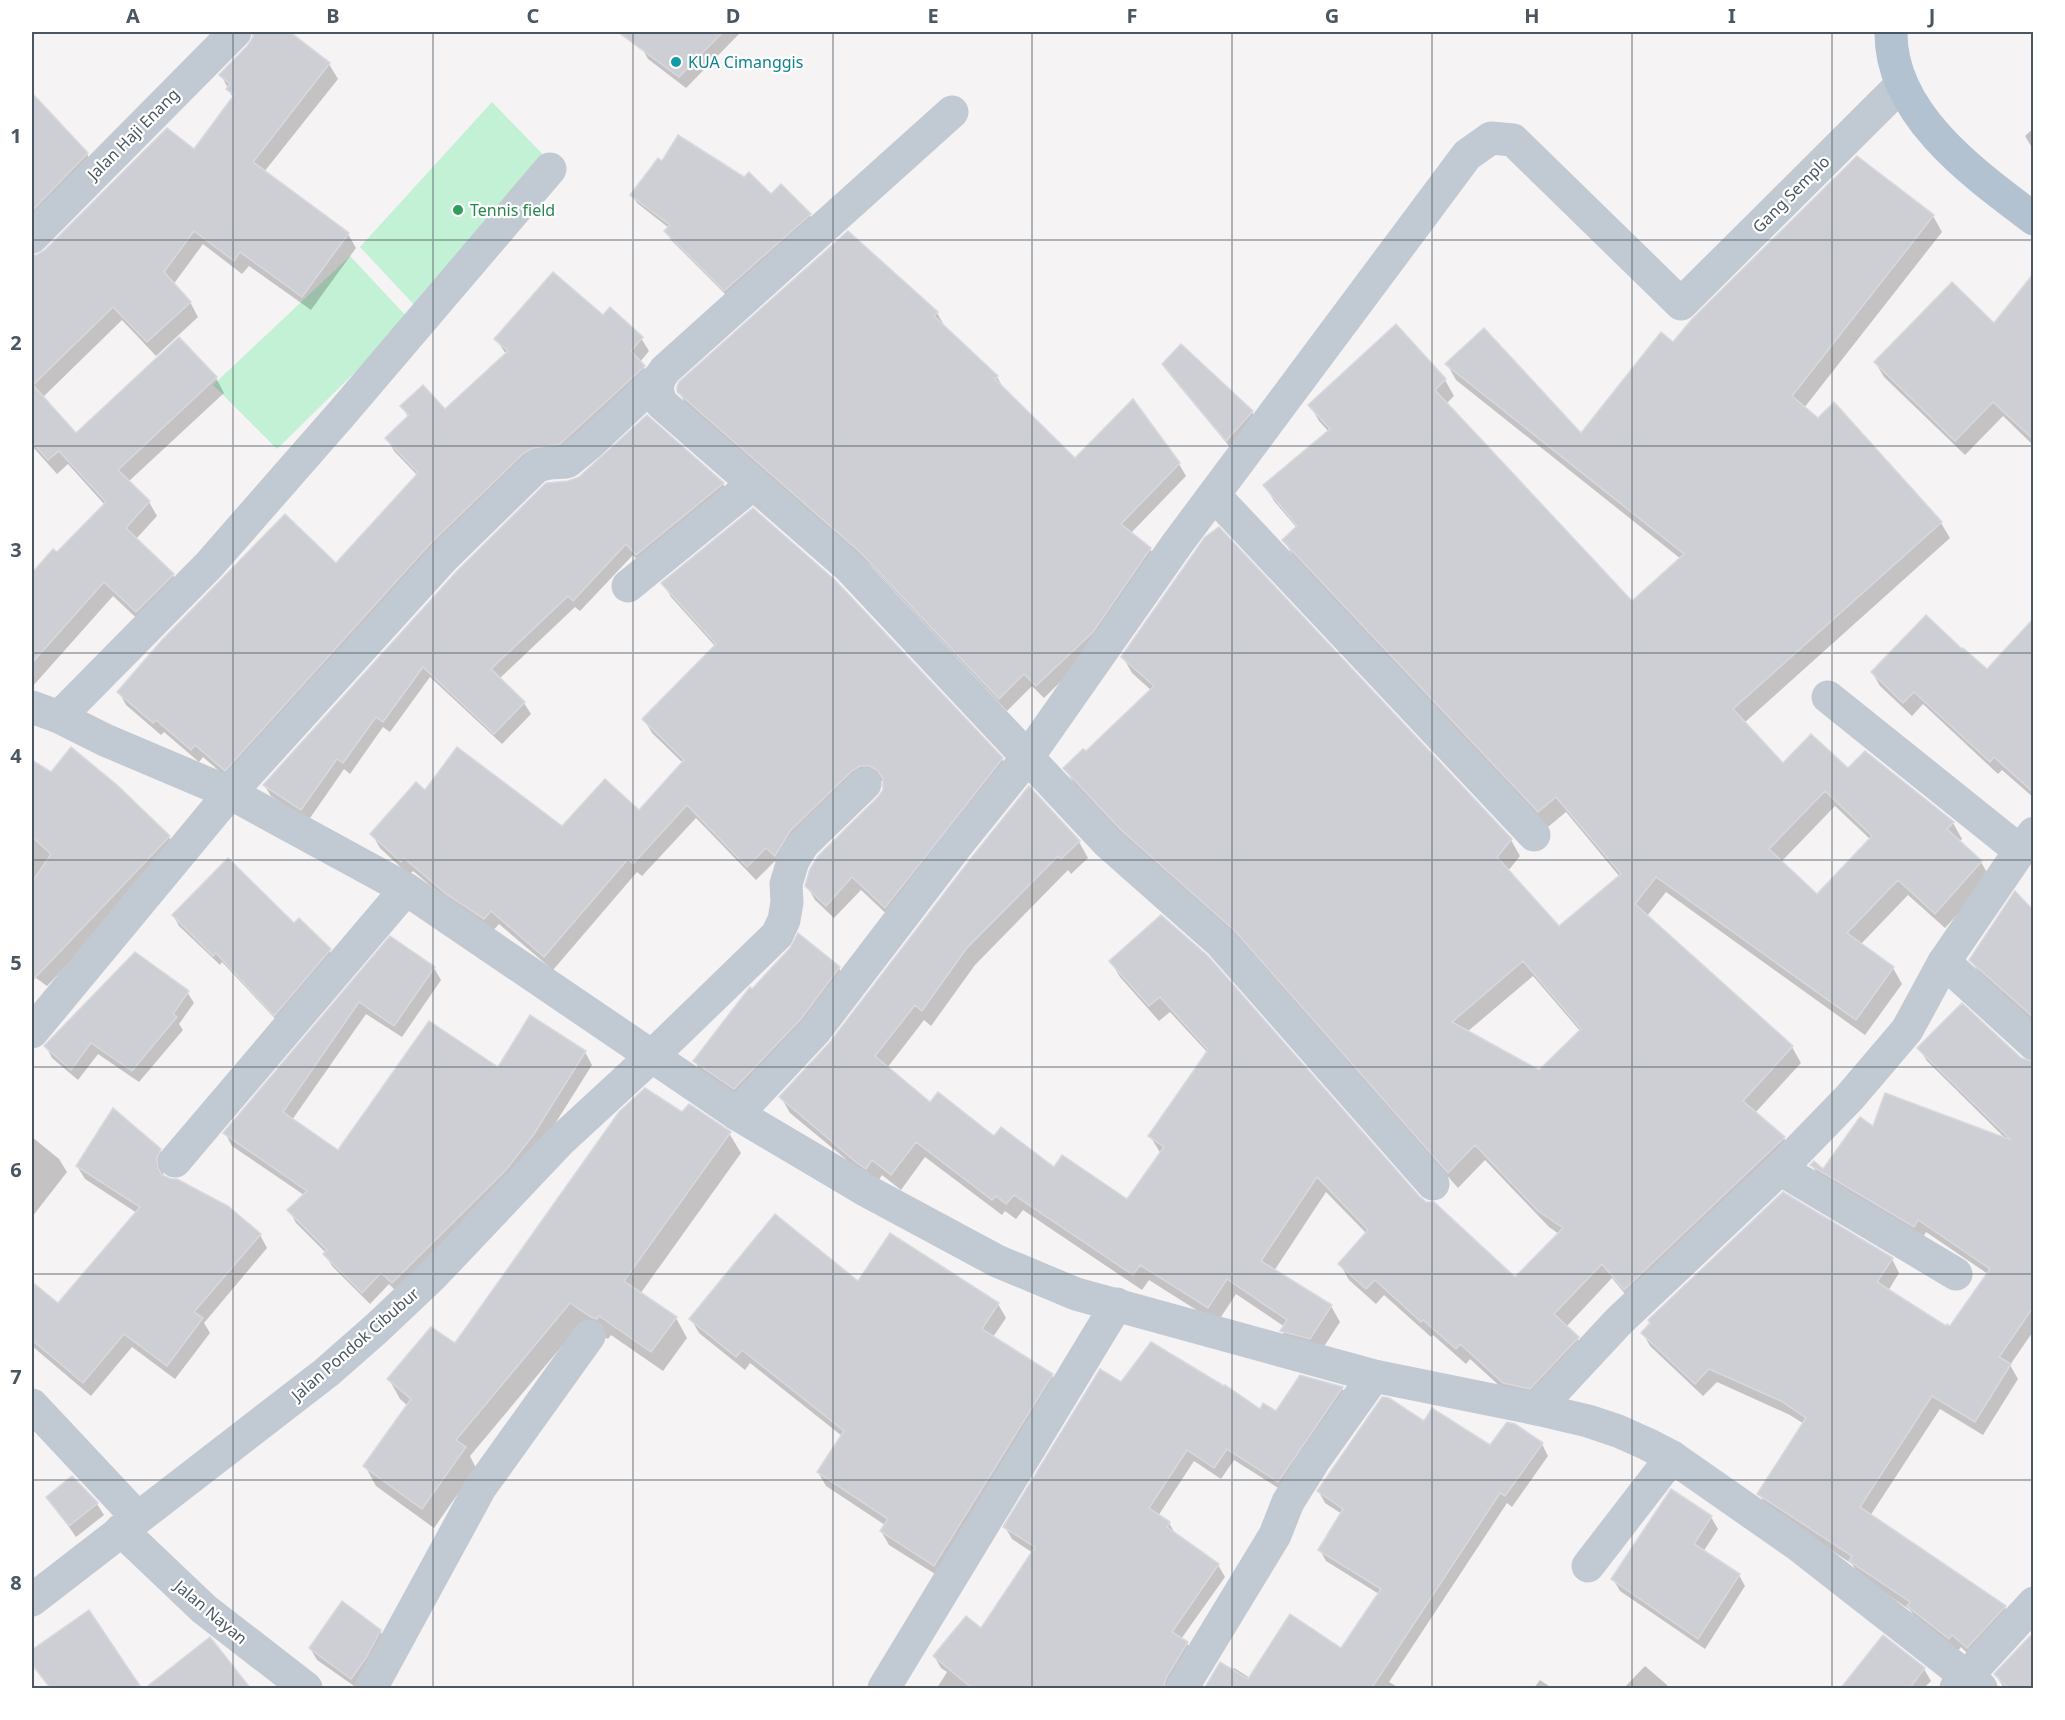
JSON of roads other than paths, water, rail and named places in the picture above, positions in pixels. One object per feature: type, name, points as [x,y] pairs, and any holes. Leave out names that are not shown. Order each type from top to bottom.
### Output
[{"type":"main road","points":[[1891,32],[1891,43],[1901,85],[1932,129],[1977,177],[2034,219]]},
{"type":"street","name":"Jalan Haji Enang","points":[[32,237],[217,38]]},
{"type":"street","name":"Gang Semplo","points":[[1215,495],[1467,155],[1491,138],[1513,140],[1681,304],[1901,85]]},
{"type":"street","points":[[32,1032],[230,793],[444,557],[537,466],[567,462],[589,444],[665,370],[952,112]]},
{"type":"street","points":[[550,169],[351,403],[209,565],[45,712],[230,793],[406,889],[737,1114],[867,1191],[997,1261],[1076,1294],[1374,1376],[1538,1409],[1618,1431],[1672,1457],[1798,1545],[1968,1685],[2034,1603]]},
{"type":"street","points":[[657,380],[656,390],[660,403],[849,567],[1108,843],[1221,943],[1432,1184]]},
{"type":"street","points":[[628,586],[753,484]]},
{"type":"street","points":[[737,1114],[815,1031],[957,844],[1028,758],[1177,544],[1215,495],[1534,835]]},
{"type":"street","points":[[1538,1409],[1619,1321],[1780,1169],[1850,1097],[1907,1030],[1944,962],[2026,842],[1828,697]]},
{"type":"street","name":"Jalan Pondok Cibubur","points":[[32,1600],[300,1393],[377,1328],[449,1258],[560,1141],[651,1057],[777,934],[784,920],[787,902],[786,884],[793,861],[803,844],[865,784]]},
{"type":"street","points":[[175,1161],[406,889]]},
{"type":"street","points":[[1944,962],[2034,1044]]},
{"type":"street","points":[[1780,1169],[1956,1274]]},
{"type":"street","points":[[884,1689],[1117,1304]]},
{"type":"street","points":[[371,1689],[480,1488],[589,1336]]},
{"type":"street","points":[[1182,1689],[1275,1535],[1288,1502],[1315,1459],[1374,1376]]},
{"type":"street","name":"Jalan Nayan","points":[[32,1405],[129,1524],[204,1609],[290,1684]]},
{"type":"street","points":[[1588,1566],[1672,1457]]},
{"type":"place","name":"KUA Cimanggis","points":[[676,62]]},
{"type":"place","name":"Tennis field","points":[[458,210]]}]
